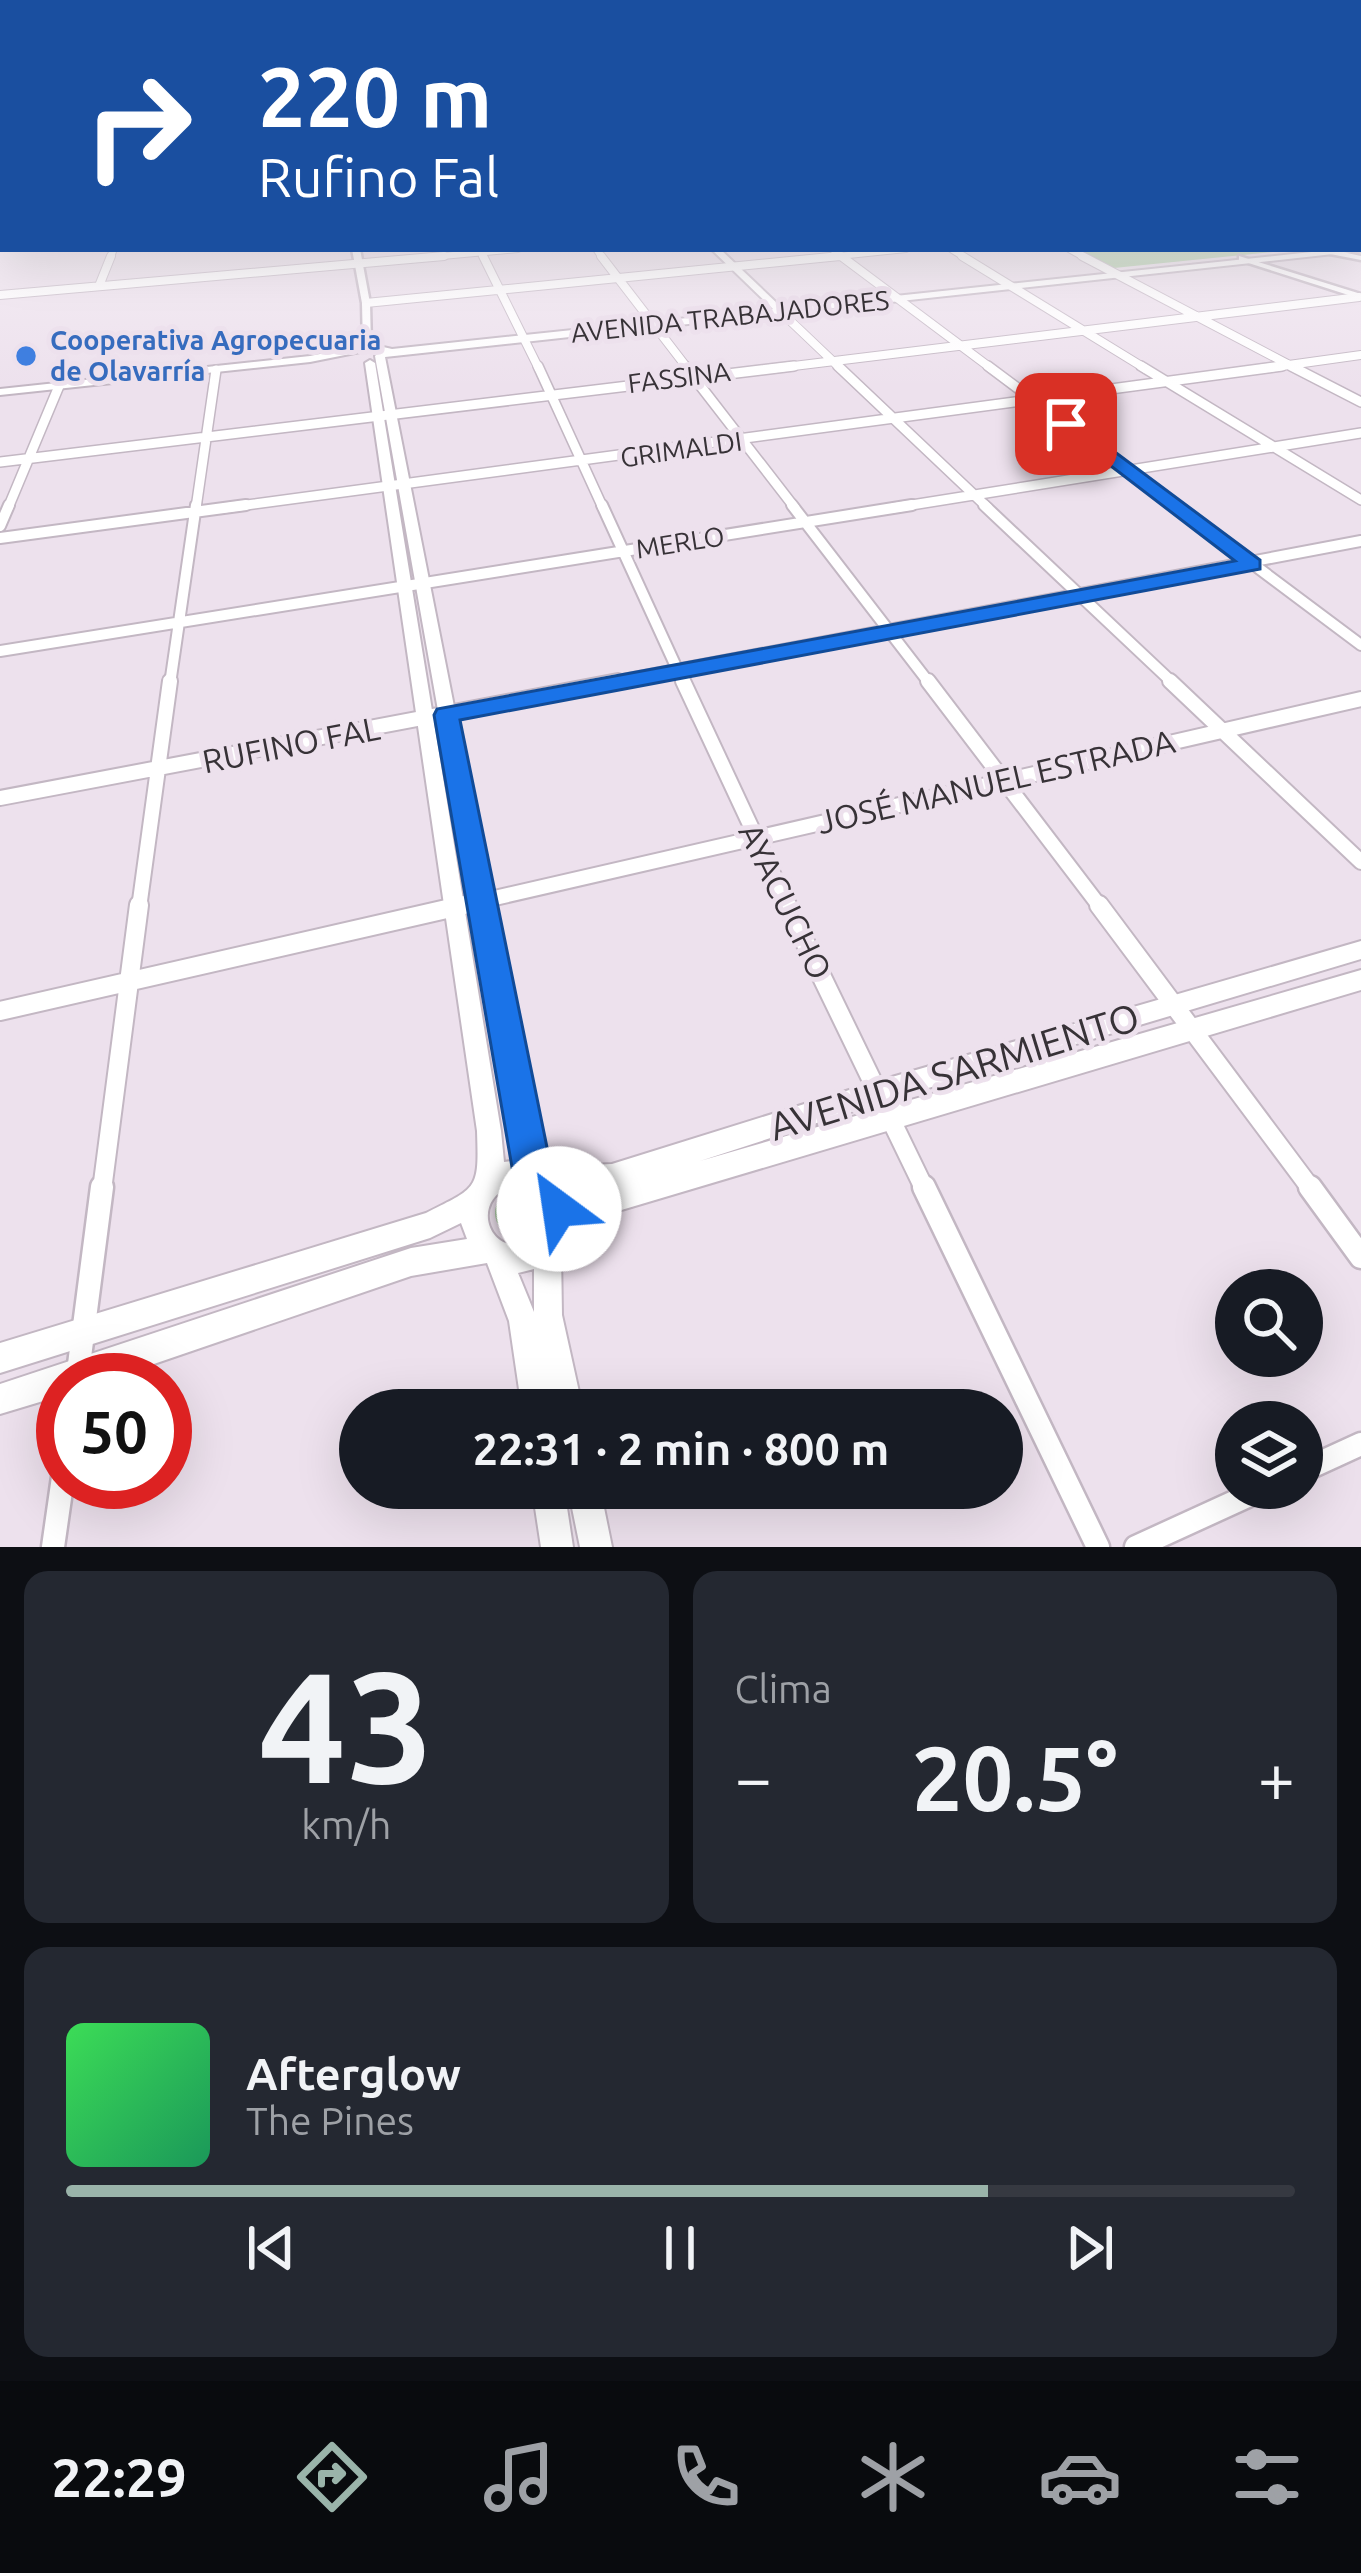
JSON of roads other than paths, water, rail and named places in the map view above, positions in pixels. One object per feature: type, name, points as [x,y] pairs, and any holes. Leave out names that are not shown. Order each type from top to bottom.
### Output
[{"type":"main road","points":[[718,252],[778,309]]},
{"type":"main road","name":"AVENIDA TRABAJADORES","points":[[0,392],[1316,252]]},
{"type":"main road","points":[[373,352],[414,584],[446,715],[478,902],[539,1177],[557,1198],[548,1316],[564,1389]]},
{"type":"main road","points":[[414,584],[425,718],[489,1131],[486,1191],[474,1227],[524,1321],[533,1389]]},
{"type":"main road","name":"AVENIDA SARMIENTO","points":[[539,1177],[612,1177],[878,1092],[1361,950]]},
{"type":"main road","name":"AVENIDA SARMIENTO","points":[[553,1232],[608,1201],[1361,980]]},
{"type":"main road","points":[[0,1358],[430,1225],[505,1175],[539,1177]]},
{"type":"main road","points":[[146,1353],[411,1262],[492,1254],[525,1258],[553,1232]]},
{"type":"main road","points":[[0,1399],[36,1389]]},
{"type":"main road","points":[[551,1509],[556,1547]]},
{"type":"main road","points":[[588,1509],[596,1547]]},
{"type":"street","points":[[99,286],[112,252]]},
{"type":"street","points":[[357,252],[373,352]]},
{"type":"street","points":[[0,296],[481,252]]},
{"type":"street","name":"AYACUCHO","points":[[481,252],[754,836],[1098,1547]]},
{"type":"street","points":[[598,252],[1195,1030],[1361,1257]]},
{"type":"street","points":[[366,303],[836,252],[1361,645]]},
{"type":"street","points":[[956,252],[1361,500]]},
{"type":"street","points":[[1075,252],[1361,402]]},
{"type":"street","points":[[1246,259],[1360,297]]},
{"type":"street","name":"FASSINA","points":[[0,462],[1360,297]]},
{"type":"street","points":[[778,309],[1361,862]]},
{"type":"street","name":"GRIMALDI","points":[[0,538],[1361,355]]},
{"type":"street","points":[[78,1353],[216,370]]},
{"type":"street","points":[[0,526],[59,386]]},
{"type":"street","name":"MERLO","points":[[0,651],[1361,433]]},
{"type":"street","name":"RUFINO FAL","points":[[0,798],[1361,542]]},
{"type":"street","name":"JOSÉ MANUEL ESTRADA","points":[[0,1011],[1361,699]]},
{"type":"street","points":[[1323,1461],[1361,1444]]},
{"type":"street","points":[[53,1547],[58,1509]]},
{"type":"street","points":[[1136,1547],[1219,1509]]},
{"type":"place","name":"Cooperativa Agropecuaria de Olavarría","points":[[26,356]]}]
